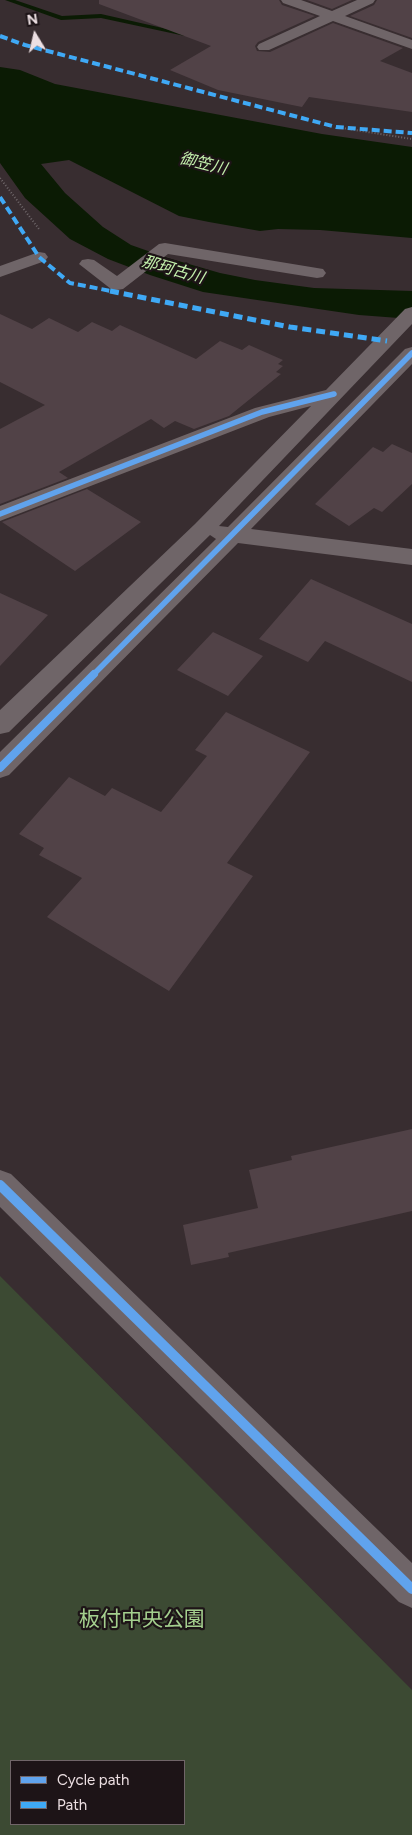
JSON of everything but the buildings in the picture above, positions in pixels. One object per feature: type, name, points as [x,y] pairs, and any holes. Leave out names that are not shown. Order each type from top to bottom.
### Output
[{"type":"street","points":[[288,0],[412,45]]},
{"type":"street","points":[[264,48],[368,0]]},
{"type":"street","points":[[88,264],[117,285],[165,248],[317,273]]},
{"type":"street","points":[[0,272],[39,257]]},
{"type":"street","points":[[0,725],[203,530],[412,313]]},
{"type":"street","points":[[387,341],[412,342]]},
{"type":"street","points":[[0,768],[412,353]]},
{"type":"street","points":[[0,514],[262,412],[334,394]]},
{"type":"street","points":[[203,530],[232,536],[412,557]]},
{"type":"street","points":[[0,1186],[412,1589]]},
{"type":"path","points":[[336,127],[412,139]]},
{"type":"path","points":[[0,178],[40,231]]},
{"type":"green space","name":"板付中央公園","points":[[0,1276],[412,1690],[412,1835],[0,1835]]},
{"type":"water","points":[[0,67],[20,70],[55,84],[322,134],[412,147],[412,238],[320,230],[278,229],[260,231],[209,222],[179,216],[69,160],[41,164],[65,193],[103,227],[131,245],[220,273],[255,280],[314,288],[412,291],[412,319],[359,315],[203,292],[108,259],[70,239],[25,198],[0,163]]},
{"type":"waterway","points":[[8,0],[61,18],[101,16],[185,34]]},
{"type":"marked path","points":[[0,36],[25,45],[336,127],[412,133]]},
{"type":"marked path","points":[[0,197],[39,257],[70,283],[290,327],[387,341]]},
{"type":"cycle path","points":[[0,768],[412,353]]},
{"type":"cycle path","points":[[0,514],[262,412],[334,394]]},
{"type":"cycle path","points":[[0,1185],[412,1589]]},
{"type":"water label","name":"御笠川","points":[[203,164]]},
{"type":"water label","name":"那珂古川","points":[[173,270]]}]
